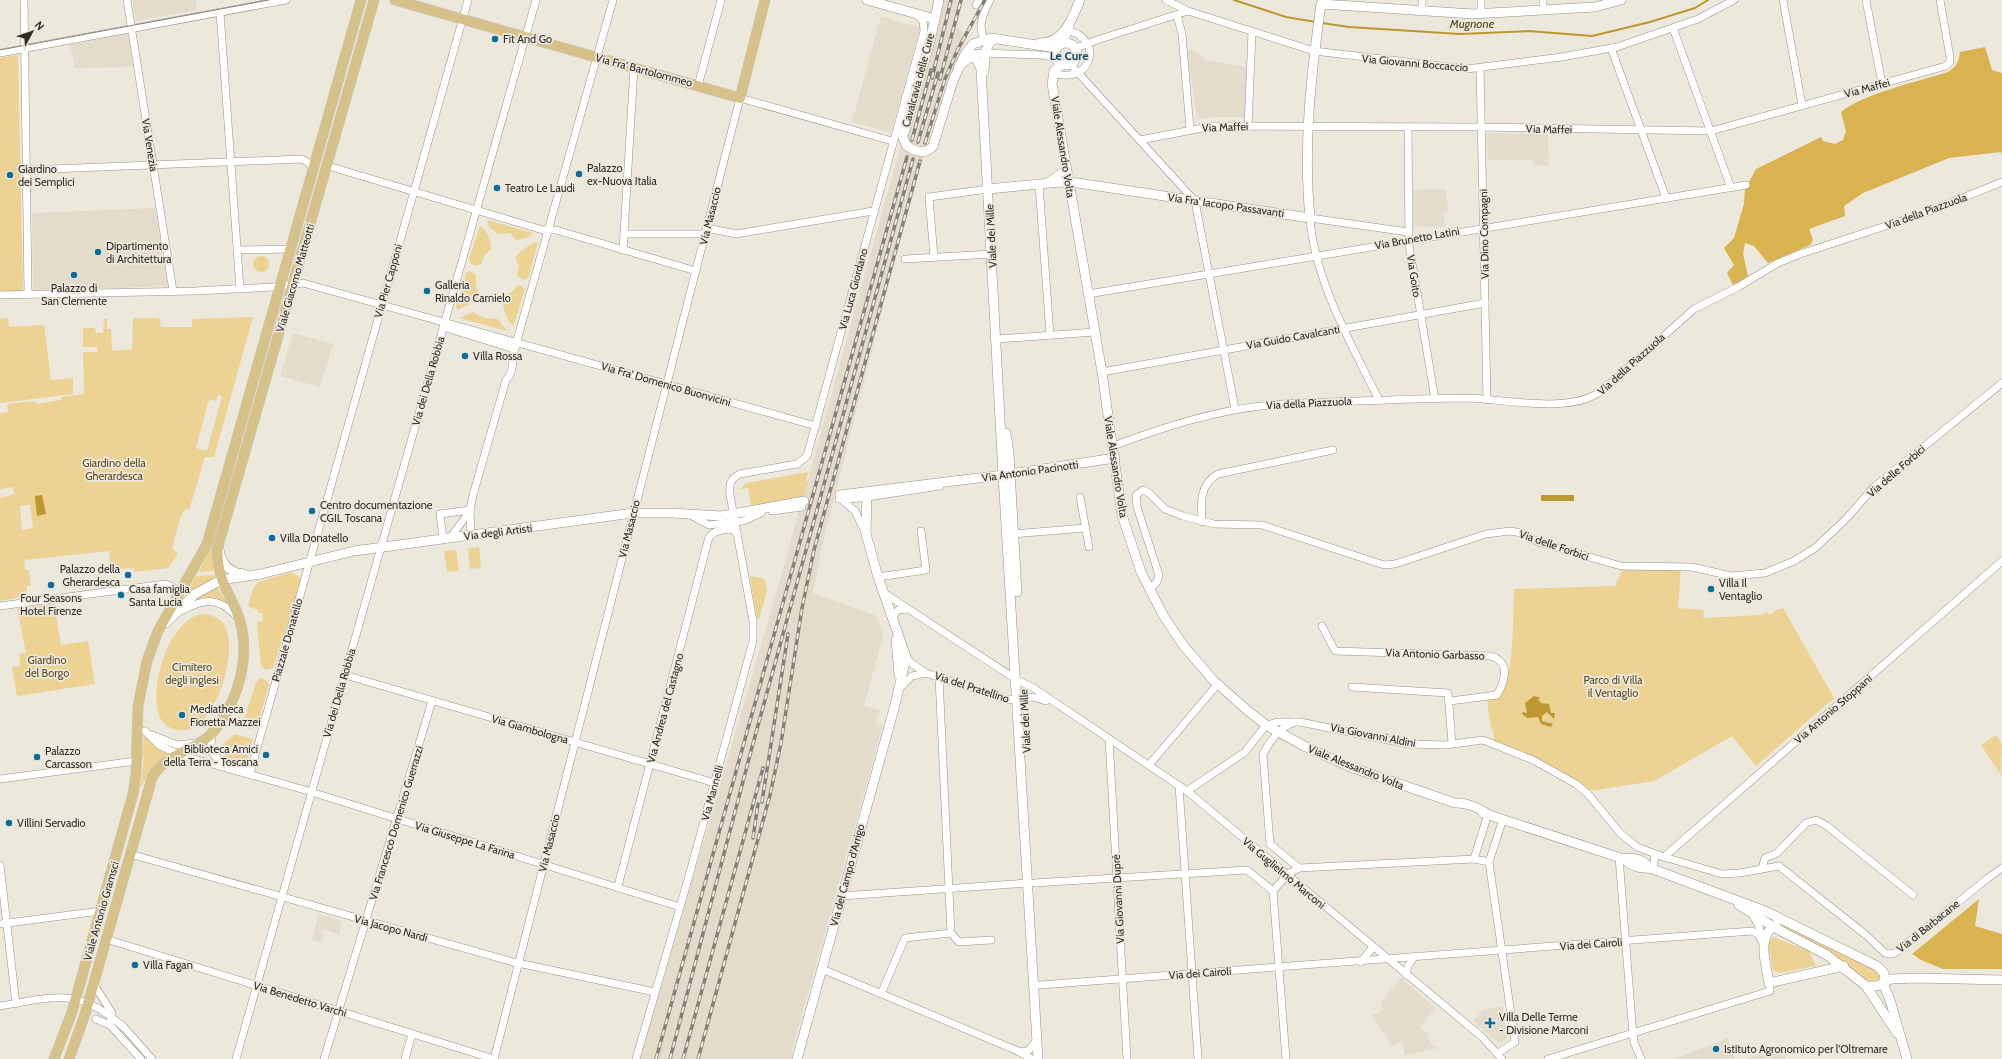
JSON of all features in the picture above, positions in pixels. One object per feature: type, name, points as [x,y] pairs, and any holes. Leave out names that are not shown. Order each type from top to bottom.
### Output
[{"type":"main road","name":"Viale Giacomo Matteotti","points":[[177,595],[203,554],[213,524],[361,0]]},
{"type":"main road","name":"Viale Giacomo Matteotti","points":[[221,580],[217,556],[219,544],[328,166],[374,0]]},
{"type":"main road","name":"Via Fra' Bartolommeo","points":[[395,0],[740,98]]},
{"type":"main road","name":"Via Masaccio","points":[[740,98],[765,0]]},
{"type":"main road","points":[[180,755],[213,732],[231,702],[242,672],[244,643],[239,619],[221,580]]},
{"type":"main road","points":[[136,761],[137,719],[140,691],[147,661],[158,632],[177,595]]},
{"type":"main road","name":"Viale Antonio Gramsci","points":[[69,1059],[88,1002],[150,782],[153,775],[162,766],[180,755]]},
{"type":"main road","name":"Viale Antonio Gramsci","points":[[54,1059],[76,1000],[133,794],[136,761]]},
{"type":"street","points":[[24,0],[28,294]]},
{"type":"street","name":"Via Venezia","points":[[127,0],[173,291]]},
{"type":"street","points":[[0,53],[286,0]]},
{"type":"street","name":"Via Pier Capponi","points":[[309,562],[468,0]]},
{"type":"street","name":"Via dei Della Robbia","points":[[236,1059],[381,548],[442,322],[477,210],[536,0]]},
{"type":"street","points":[[471,535],[470,510],[473,495],[506,380],[504,377],[509,360],[512,358],[516,346],[613,0]]},
{"type":"street","points":[[698,86],[721,0]]},
{"type":"street","points":[[867,0],[934,19]]},
{"type":"street","name":"Cavalcavia delle Cure","points":[[939,0],[903,137],[906,145],[917,151],[927,151],[933,146],[959,66],[968,49],[976,42],[984,39]]},
{"type":"street","points":[[990,0],[982,20],[982,33],[984,39],[1034,44],[1071,44],[1076,48]]},
{"type":"street","points":[[1062,62],[1060,45],[1070,27],[1080,0]]},
{"type":"street","name":"Via Giovanni Boccaccio","points":[[1166,0],[1188,11],[1314,52],[1467,69],[1611,48],[1704,17],[1734,0]]},
{"type":"street","points":[[1422,0],[1422,12]]},
{"type":"street","points":[[1481,0],[1482,13]]},
{"type":"street","points":[[1543,0],[1543,10]]},
{"type":"street","points":[[1379,400],[1344,328],[1325,281],[1310,218],[1307,166],[1307,126],[1314,52],[1321,5],[1422,12],[1482,13],[1543,10],[1621,0]]},
{"type":"street","points":[[1783,0],[1802,106]]},
{"type":"street","points":[[1866,0],[1882,84]]},
{"type":"street","name":"Via Maffei","points":[[1140,140],[1190,129],[1212,126],[1481,127],[1641,131],[1711,131],[1946,66],[1950,62],[1950,57],[1940,0]]},
{"type":"street","points":[[1076,48],[1188,11]]},
{"type":"street","points":[[220,12],[240,289]]},
{"type":"street","name":"Via Luca Giordano","points":[[736,516],[730,491],[733,478],[740,474],[800,463],[807,456],[892,141],[924,31],[923,21],[914,13]]},
{"type":"street","points":[[1177,15],[1182,34],[1190,129]]},
{"type":"street","points":[[1070,27],[1088,43],[1090,52],[1088,61],[1078,74],[1053,76],[1057,67],[1062,62],[1076,58],[1076,48]]},
{"type":"street","points":[[1034,44],[1046,43],[1053,40],[1070,27]]},
{"type":"street","points":[[1673,28],[1731,188]]},
{"type":"street","points":[[1248,126],[1252,32]]},
{"type":"street","points":[[982,86],[986,53],[990,42],[996,39]]},
{"type":"street","points":[[1611,48],[1666,198]]},
{"type":"street","points":[[959,66],[967,58],[974,54],[986,53],[1041,55],[1062,62],[1078,74],[1195,201],[1222,350],[1235,409]]},
{"type":"street","points":[[967,58],[973,57],[978,62],[981,69],[982,86]]},
{"type":"street","points":[[623,250],[634,68]]},
{"type":"street","name":"Via Dino Compagni","points":[[1480,68],[1487,400]]},
{"type":"street","name":"Viale Alessandro Volta","points":[[1053,76],[1069,182],[1102,372],[1115,458],[1118,492],[1124,522],[1135,558],[1150,590],[1178,638],[1217,685],[1266,725],[1306,747],[1350,767],[1455,803],[1460,807],[1476,813],[1488,814],[1622,858],[1631,858],[1645,863],[1652,869],[1750,908]]},
{"type":"street","name":"Viale dei Mille","points":[[982,86],[1000,384],[1009,454],[1007,475],[1031,883],[1038,1059]]},
{"type":"street","name":"Via Fra' Bartolommeo","points":[[740,98],[892,141]]},
{"type":"street","name":"Via Masaccio","points":[[494,1059],[740,98]]},
{"type":"street","name":"Via Goito","points":[[1408,127],[1409,236],[1434,399]]},
{"type":"street","points":[[26,170],[302,159],[309,163],[313,170]]},
{"type":"street","points":[[328,166],[477,210],[549,230],[556,230],[696,271]]},
{"type":"street","name":"Via Fra' Iacopo Passavanti","points":[[1041,184],[1056,178],[1067,169]]},
{"type":"street","name":"Via Fra' Iacopo Passavanti","points":[[988,189],[1069,182],[1310,218],[1409,236]]},
{"type":"street","name":"Via della Piazzuola","points":[[1113,446],[1168,426],[1235,409],[1271,404],[1434,399],[1556,403],[1593,397],[1603,390],[1682,318],[1694,309],[1738,288],[1778,263],[1800,254],[1926,213],[2002,182]]},
{"type":"street","points":[[1041,184],[1050,335]]},
{"type":"street","name":"Via Brunetto Latini","points":[[1088,294],[1318,255],[1409,236],[1483,227],[1746,185]]},
{"type":"street","points":[[934,257],[929,197],[988,189]]},
{"type":"street","points":[[624,234],[706,231],[736,234],[873,211]]},
{"type":"street","points":[[238,250],[291,249]]},
{"type":"street","points":[[905,259],[992,254]]},
{"type":"street","name":"Via Fra' Domenico Buonvicini","points":[[0,295],[240,289],[309,284],[382,303],[516,346],[667,384],[816,426]]},
{"type":"street","name":"Via Guido Cavalcanti","points":[[1102,372],[1485,303]]},
{"type":"street","points":[[997,338],[1095,332]]},
{"type":"street","name":"Via delle Forbici","points":[[1150,590],[1157,582],[1158,575],[1139,515],[1136,499],[1138,494],[1143,490],[1147,491],[1165,509],[1202,522],[1214,524],[1262,525],[1384,565],[1395,564],[1490,533],[1510,531],[1522,533],[1538,542],[1621,566],[1692,566],[1731,576],[1765,573],[1794,561],[1815,548],[1846,519],[1873,488],[2002,383]]},
{"type":"street","points":[[1202,522],[1201,502],[1203,491],[1211,479],[1218,474],[1333,450]]},
{"type":"street","name":"Via Antonio Pacinotti","points":[[841,500],[1115,458]]},
{"type":"street","name":"Viale dei Mille","points":[[1007,475],[1014,534],[1020,681]]},
{"type":"street","points":[[866,534],[867,495]]},
{"type":"street","points":[[1080,497],[1089,547]]},
{"type":"street","points":[[841,500],[855,511],[866,534],[878,577],[894,621],[902,658]]},
{"type":"street","points":[[736,516],[803,504]]},
{"type":"street","points":[[736,516],[761,513],[803,504]]},
{"type":"street","points":[[447,539],[470,510]]},
{"type":"street","points":[[447,539],[440,514],[470,510]]},
{"type":"street","name":"Via degli Artisti","points":[[309,562],[348,552],[633,513],[736,516]]},
{"type":"street","points":[[736,516],[743,521],[761,513]]},
{"type":"street","name":"Via degli Artisti","points":[[689,515],[709,525],[736,516]]},
{"type":"street","name":"Via Mannelli","points":[[636,1059],[715,783],[754,636],[737,534],[736,516]]},
{"type":"street","points":[[1014,534],[1085,528]]},
{"type":"street","name":"Via Andrea del Castagno","points":[[618,886],[709,537],[714,532],[732,529],[737,534]]},
{"type":"street","points":[[878,577],[926,570],[921,531]]},
{"type":"street","points":[[219,544],[221,557],[229,569],[238,573],[254,576]]},
{"type":"street","name":"Via Antonio Stoppani","points":[[1664,857],[2002,561]]},
{"type":"street","points":[[158,632],[195,594],[221,580],[254,576],[309,562]]},
{"type":"street","name":"Piazzale Donatello","points":[[250,773],[309,562]]},
{"type":"street","points":[[0,606],[161,584],[169,585],[174,588],[177,595]]},
{"type":"street","name":"Via Guglielmo Marconi","points":[[884,593],[1020,681],[1032,686],[1186,791],[1288,874],[1406,975],[1482,1037],[1500,1056],[1506,1059]]},
{"type":"street","points":[[173,615],[198,602],[207,601],[221,604],[239,619]]},
{"type":"street","points":[[894,621],[898,610],[907,609]]},
{"type":"street","name":"Via Antonio Garbasso","points":[[1322,626],[1335,651],[1492,656],[1501,660],[1505,667],[1505,674],[1503,686],[1497,695],[1450,702]]},
{"type":"street","name":"Via del Pratellino","points":[[902,658],[926,672],[939,677],[1007,700],[1021,699]]},
{"type":"street","name":"Via del Campo d'Arrigo","points":[[797,1059],[898,692],[902,658]]},
{"type":"street","name":"Via del Pratellino","points":[[898,692],[909,678],[926,672]]},
{"type":"street","name":"Via Giambologna","points":[[345,675],[715,783]]},
{"type":"street","points":[[939,677],[951,933],[959,942],[991,940]]},
{"type":"street","points":[[1149,765],[1217,685]]},
{"type":"street","points":[[1352,687],[1448,693],[1450,702],[1452,743]]},
{"type":"street","name":"Via Guglielmo Marconi","points":[[1021,699],[1037,697],[1060,706]]},
{"type":"street","name":"Via Francesco Domenico Guerrazzi","points":[[324,1059],[432,701]]},
{"type":"street","points":[[137,719],[145,731],[159,745],[180,755],[239,772],[250,773]]},
{"type":"street","name":"Via Giovanni Aldini","points":[[1266,725],[1287,720],[1408,744],[1445,745],[1480,740],[1493,742],[1519,753],[1572,782],[1588,794],[1625,838],[1637,847],[1655,854]]},
{"type":"street","points":[[1298,868],[1270,844],[1263,754],[1279,732],[1289,724],[1300,722]]},
{"type":"street","points":[[1186,791],[1246,752],[1266,725]]},
{"type":"street","points":[[145,731],[171,743],[181,745],[200,742]]},
{"type":"street","points":[[213,732],[210,743],[214,757],[220,762],[240,768],[250,773]]},
{"type":"street","name":"Via Giovanni Duprè","points":[[1109,739],[1127,1059]]},
{"type":"street","points":[[1251,746],[1263,754]]},
{"type":"street","points":[[0,779],[136,761]]},
{"type":"street","name":"Via Giuseppe La Farina","points":[[250,773],[618,886],[680,907]]},
{"type":"street","points":[[1179,786],[1198,1059]]},
{"type":"street","points":[[1474,859],[1488,814]]},
{"type":"street","points":[[1500,1056],[1515,1042],[1503,950],[1489,862],[1503,819]]},
{"type":"street","points":[[1762,868],[1765,858],[1777,853],[1806,823],[1816,820],[1827,826],[1913,895]]},
{"type":"street","points":[[1262,853],[1270,844]]},
{"type":"street","points":[[1652,869],[1655,854],[1722,874],[1740,873],[1779,866],[1777,853]]},
{"type":"street","name":"Via Jacopo Nardi","points":[[130,854],[519,963],[655,992]]},
{"type":"street","points":[[1622,858],[1625,942],[1633,1033],[1641,1059]]},
{"type":"street","points":[[1273,891],[1288,874],[1298,868],[1474,859],[1489,862]]},
{"type":"street","points":[[0,865],[3,923],[16,1004]]},
{"type":"street","name":"Via di Barbacane","points":[[1779,866],[1866,935],[1882,951],[1890,954],[1895,953],[2002,868]]},
{"type":"street","points":[[841,896],[1249,870],[1273,891],[1286,1059]]},
{"type":"street","name":"Viale dei Mille","points":[[1031,883],[1040,985],[1044,1059]]},
{"type":"street","points":[[1750,908],[1787,921],[1890,972],[1917,978]]},
{"type":"street","points":[[1750,908],[1772,926],[1821,951],[1844,966],[1866,986],[1901,1039]]},
{"type":"street","points":[[1750,908],[1759,926],[1769,987]]},
{"type":"street","points":[[3,923],[100,911]]},
{"type":"street","points":[[1763,943],[1765,935],[1772,926],[1787,921]]},
{"type":"street","name":"Via dei Cairoli","points":[[1040,985],[1625,942],[1752,931],[1758,934],[1763,943]]},
{"type":"street","points":[[881,994],[905,938],[951,933]]},
{"type":"street","name":"Via Benedetto Varchi","points":[[106,939],[494,1059]]},
{"type":"street","points":[[1361,962],[1374,947]]},
{"type":"street","points":[[1406,975],[1408,966],[1414,957]]},
{"type":"street","points":[[1548,1059],[1633,1033],[1769,987],[1844,966]]},
{"type":"street","points":[[1877,966],[1885,973],[1882,983],[1896,1017],[1901,1039],[1908,1059]]},
{"type":"street","points":[[822,969],[1018,1051],[1032,1059]]},
{"type":"street","points":[[1866,986],[1876,986],[1891,979],[1917,978],[2002,981]]},
{"type":"street","points":[[93,982],[107,1006],[124,1028],[152,1059]]},
{"type":"street","points":[[0,1006],[50,997],[88,1002],[97,1006],[111,1016],[124,1028]]},
{"type":"street","points":[[110,1025],[111,1016]]},
{"type":"street","points":[[96,1019],[110,1025],[141,1059]]},
{"type":"street","points":[[405,1059],[412,1034]]},
{"type":"street","points":[[1018,1051],[1028,1051],[1038,1038]]},
{"type":"shaded area","points":[[132,0],[196,0],[197,10],[136,21]]},
{"type":"shaded area","points":[[939,0],[963,0],[957,27],[968,36],[947,81],[929,137],[888,287],[823,542],[813,593],[877,616],[883,636],[864,706],[880,710],[876,723],[883,725],[791,1054],[795,1056],[794,1059],[640,1059],[779,583],[935,22]]},
{"type":"shaded area","points":[[881,16],[920,28],[891,133],[852,122]]},
{"type":"shaded area","points":[[128,34],[133,67],[75,68],[70,45]]},
{"type":"shaded area","points":[[1985,47],[1992,70],[2002,73],[2002,156],[2001,152],[1949,158],[1863,193],[1844,206],[1845,216],[1809,229],[1813,240],[1810,245],[1768,263],[1754,246],[1745,243],[1743,254],[1748,276],[1733,285],[1727,273],[1734,265],[1724,248],[1734,238],[1744,204],[1745,190],[1756,169],[1821,137],[1823,141],[1835,144],[1843,140],[1846,131],[1841,112],[1850,105],[1877,94],[1948,72],[1957,64],[1960,52]]},
{"type":"shaded area","points":[[1187,50],[1191,50],[1203,56],[1205,60],[1246,67],[1246,117],[1213,117],[1197,119]]},
{"type":"shaded area","points":[[1487,133],[1548,134],[1549,166],[1533,165],[1533,160],[1488,160]]},
{"type":"shaded area","points":[[1445,189],[1449,212],[1443,213],[1446,227],[1414,226],[1413,190]]},
{"type":"shaded area","name":"Dipartimento di Architettura","points":[[155,208],[168,286],[33,291],[32,213]]},
{"type":"shaded area","points":[[293,333],[333,344],[320,387],[280,376]]},
{"type":"shaded area","points":[[42,495],[46,514],[37,516],[35,496]]},
{"type":"shaded area","points":[[1541,495],[1574,495],[1574,501],[1541,501]]},
{"type":"shaded area","points":[[1534,696],[1541,698],[1538,699],[1541,703],[1549,704],[1551,713],[1555,713],[1554,719],[1547,712],[1542,716],[1542,721],[1553,724],[1551,727],[1541,724],[1538,717],[1527,718],[1522,714],[1523,712],[1527,713],[1525,703]]},
{"type":"shaded area","points":[[1979,899],[1975,926],[2002,934],[2002,969],[1943,969],[1921,960],[1912,954]]},
{"type":"shaded area","points":[[319,914],[342,921],[339,934],[322,929],[321,934],[324,935],[321,942],[312,940]]},
{"type":"shaded area","points":[[1401,978],[1435,1008],[1420,1027],[1429,1035],[1427,1038],[1431,1041],[1429,1042],[1438,1048],[1405,1055],[1402,1041],[1393,1046],[1391,1045],[1372,1015],[1383,1010],[1381,1003]]},
{"type":"shaded area","name":"Villa Delle Terme - Divisione Marconi","points":[[1503,1006],[1507,1038],[1498,1043],[1473,1021],[1484,1009]]},
{"type":"shaded area","name":"Istituto Agronomico per l'Oltremare","points":[[1728,1038],[1735,1059],[1674,1059]]},
{"type":"shaded area","name":"Istituto Agronomico per l'Oltremare","points":[[1782,1047],[1786,1059],[1746,1059]]},
{"type":"green space","name":"Giardino dei Semplici","points":[[18,55],[23,292],[0,292],[0,58]]},
{"type":"green space","points":[[487,220],[533,233],[527,238],[516,240],[510,233],[498,234],[489,227]]},
{"type":"green space","points":[[480,226],[485,230],[488,236],[491,249],[484,256],[481,264],[475,266],[471,264],[469,259]]},
{"type":"green space","points":[[534,242],[538,242],[529,276],[526,280],[521,279],[517,275],[519,265],[515,258],[520,252]]},
{"type":"green space","points":[[258,256],[264,256],[269,261],[267,270],[264,272],[258,272],[253,267],[253,261]]},
{"type":"green space","points":[[469,271],[476,275],[476,286],[480,296],[476,300],[458,310],[456,307],[466,274]]},
{"type":"green space","points":[[521,285],[525,290],[513,326],[508,320],[505,312],[503,299],[504,295],[511,293],[517,286]]},
{"type":"green space","points":[[473,312],[484,318],[498,319],[507,331],[459,318]]},
{"type":"green space","name":"Giardino della Gherardesca","points":[[253,317],[214,457],[205,457],[189,510],[185,509],[180,519],[172,548],[178,554],[168,568],[135,572],[134,568],[111,570],[109,551],[24,560],[25,570],[29,570],[31,586],[27,586],[26,596],[0,601],[0,498],[14,494],[13,487],[0,489],[0,413],[8,412],[7,404],[35,401],[36,404],[61,400],[61,397],[84,394],[83,352],[98,352],[97,347],[83,347],[83,328],[95,328],[96,333],[103,333],[104,319],[107,319],[107,329],[111,329],[112,351],[132,349],[133,318],[159,318],[161,327],[192,327],[192,319]],"holes":[[[218,395],[222,396],[207,451],[196,448],[209,399],[216,401]],[[30,505],[33,528],[22,530],[20,506]]]},
{"type":"green space","points":[[8,318],[9,327],[44,325],[51,380],[73,378],[73,394],[0,403],[0,319]]},
{"type":"green space","points":[[808,472],[806,482],[808,482],[803,499],[751,506],[748,488],[739,489],[747,483]]},
{"type":"green space","points":[[216,534],[213,555],[213,571],[199,572]]},
{"type":"green space","points":[[479,547],[481,568],[470,569],[468,549]]},
{"type":"green space","points":[[456,550],[459,571],[447,572],[444,551]]},
{"type":"green space","name":"Parco di Villa il Ventaglio","points":[[1623,568],[1681,570],[1678,608],[1704,610],[1703,618],[1762,615],[1767,612],[1770,615],[1776,610],[1783,608],[1834,698],[1756,766],[1732,736],[1654,781],[1597,790],[1587,790],[1565,775],[1524,752],[1494,741],[1487,701],[1495,699],[1499,696],[1504,689],[1508,677],[1511,662],[1514,589],[1615,586]]},
{"type":"green space","points":[[292,572],[299,577],[301,583],[273,668],[266,670],[261,666],[257,622],[263,621],[262,613],[258,613],[258,610],[248,606],[253,589],[258,582]]},
{"type":"green space","points":[[214,575],[215,580],[181,604],[196,576]]},
{"type":"green space","points":[[750,576],[765,579],[767,591],[759,619],[757,619]]},
{"type":"green space","points":[[217,586],[228,605],[194,602],[193,598]]},
{"type":"green space","name":"Giardino del Borgo","points":[[54,604],[61,645],[88,641],[95,684],[17,696],[12,667],[20,666],[19,654],[26,653],[17,608]]},
{"type":"green space","name":"Cimitero degli inglesi","points":[[204,614],[219,619],[223,623],[228,635],[229,651],[227,670],[213,706],[202,720],[190,729],[175,730],[167,726],[162,721],[157,709],[156,693],[159,676],[164,658],[171,642],[180,628],[191,618]]},
{"type":"green space","points":[[261,678],[267,681],[269,685],[257,727],[249,729],[244,723],[244,720],[256,682]]},
{"type":"green space","points":[[144,733],[172,754],[148,775],[140,788],[144,757],[142,756]]},
{"type":"green space","points":[[235,734],[253,739],[247,760],[242,763],[227,759],[224,753],[225,742]]},
{"type":"green space","points":[[1996,735],[2002,744],[2001,775],[1981,745]]},
{"type":"green space","points":[[1783,925],[1877,969],[1882,977],[1878,982],[1868,982],[1863,980],[1834,956],[1783,927]]},
{"type":"green space","points":[[1773,937],[1809,951],[1816,966],[1779,973],[1773,970],[1768,943]]},
{"type":"waterway","name":"Mugnone","points":[[1234,0],[1286,17],[1316,22]]},
{"type":"waterway","name":"Mugnone","points":[[1322,23],[1349,27],[1460,34],[1529,31],[1592,36],[1650,22],[1695,8],[1708,0]]},
{"type":"tram line","points":[[0,50],[269,0]]},
{"type":"railway","points":[[932,78],[951,0]]},
{"type":"railway","points":[[940,79],[961,0]]},
{"type":"railway","points":[[925,143],[945,79],[958,49],[985,0]]},
{"type":"railway","points":[[912,140],[931,70]]},
{"type":"railway","points":[[918,142],[938,73]]},
{"type":"railway","points":[[656,1059],[907,157]]},
{"type":"railway","points":[[670,1059],[751,751],[913,159]]},
{"type":"railway","points":[[698,1059],[770,795],[781,743],[802,608],[814,550],[920,161]]},
{"type":"railway","points":[[762,802],[788,634]]},
{"type":"railway","points":[[683,1059],[763,768]]},
{"type":"railway","points":[[753,838],[758,804]]},
{"type":"place","name":"Fit And Go","points":[[495,39]]},
{"type":"place","name":"Palazzo ex-Nuova Italia","points":[[579,174]]},
{"type":"place","name":"Giardino dei Semplici","points":[[10,175]]},
{"type":"place","name":"Teatro Le Laudi","points":[[497,188]]},
{"type":"place","name":"Dipartimento di Architettura","points":[[98,252]]},
{"type":"place","name":"Palazzo di San Clemente","points":[[74,275]]},
{"type":"place","name":"Galleria Rinaldo Carnielo","points":[[427,291]]},
{"type":"place","name":"Villa Rossa","points":[[465,356]]},
{"type":"place","name":"Centro documentazione CGIL Toscana","points":[[312,511]]},
{"type":"place","name":"Villa Donatello","points":[[272,538]]},
{"type":"place","name":"Palazzo della Gherardesca","points":[[128,575]]},
{"type":"place","name":"Four Seasons Hotel Firenze","points":[[51,585]]},
{"type":"place","name":"Villa Il Ventaglio","points":[[1711,589]]},
{"type":"place","name":"Casa famiglia Santa Lucia","points":[[121,595]]},
{"type":"place","name":"Mediatheca Fioretta Mazzei","points":[[182,715]]},
{"type":"place","name":"Biblioteca Amici della Terra - Toscana","points":[[266,755]]},
{"type":"place","name":"Palazzo Carcasson","points":[[37,757]]},
{"type":"place","name":"Villini Servadio","points":[[9,823]]},
{"type":"place","name":"Villa Fagan","points":[[135,965]]},
{"type":"place","name":"Villa Delle Terme - Divisione Marconi","points":[[1490,1023]]},
{"type":"place","name":"Istituto Agronomico per l'Oltremare","points":[[1716,1049]]},
{"type":"district","name":"Le Cure","points":[[1069,55]]}]
